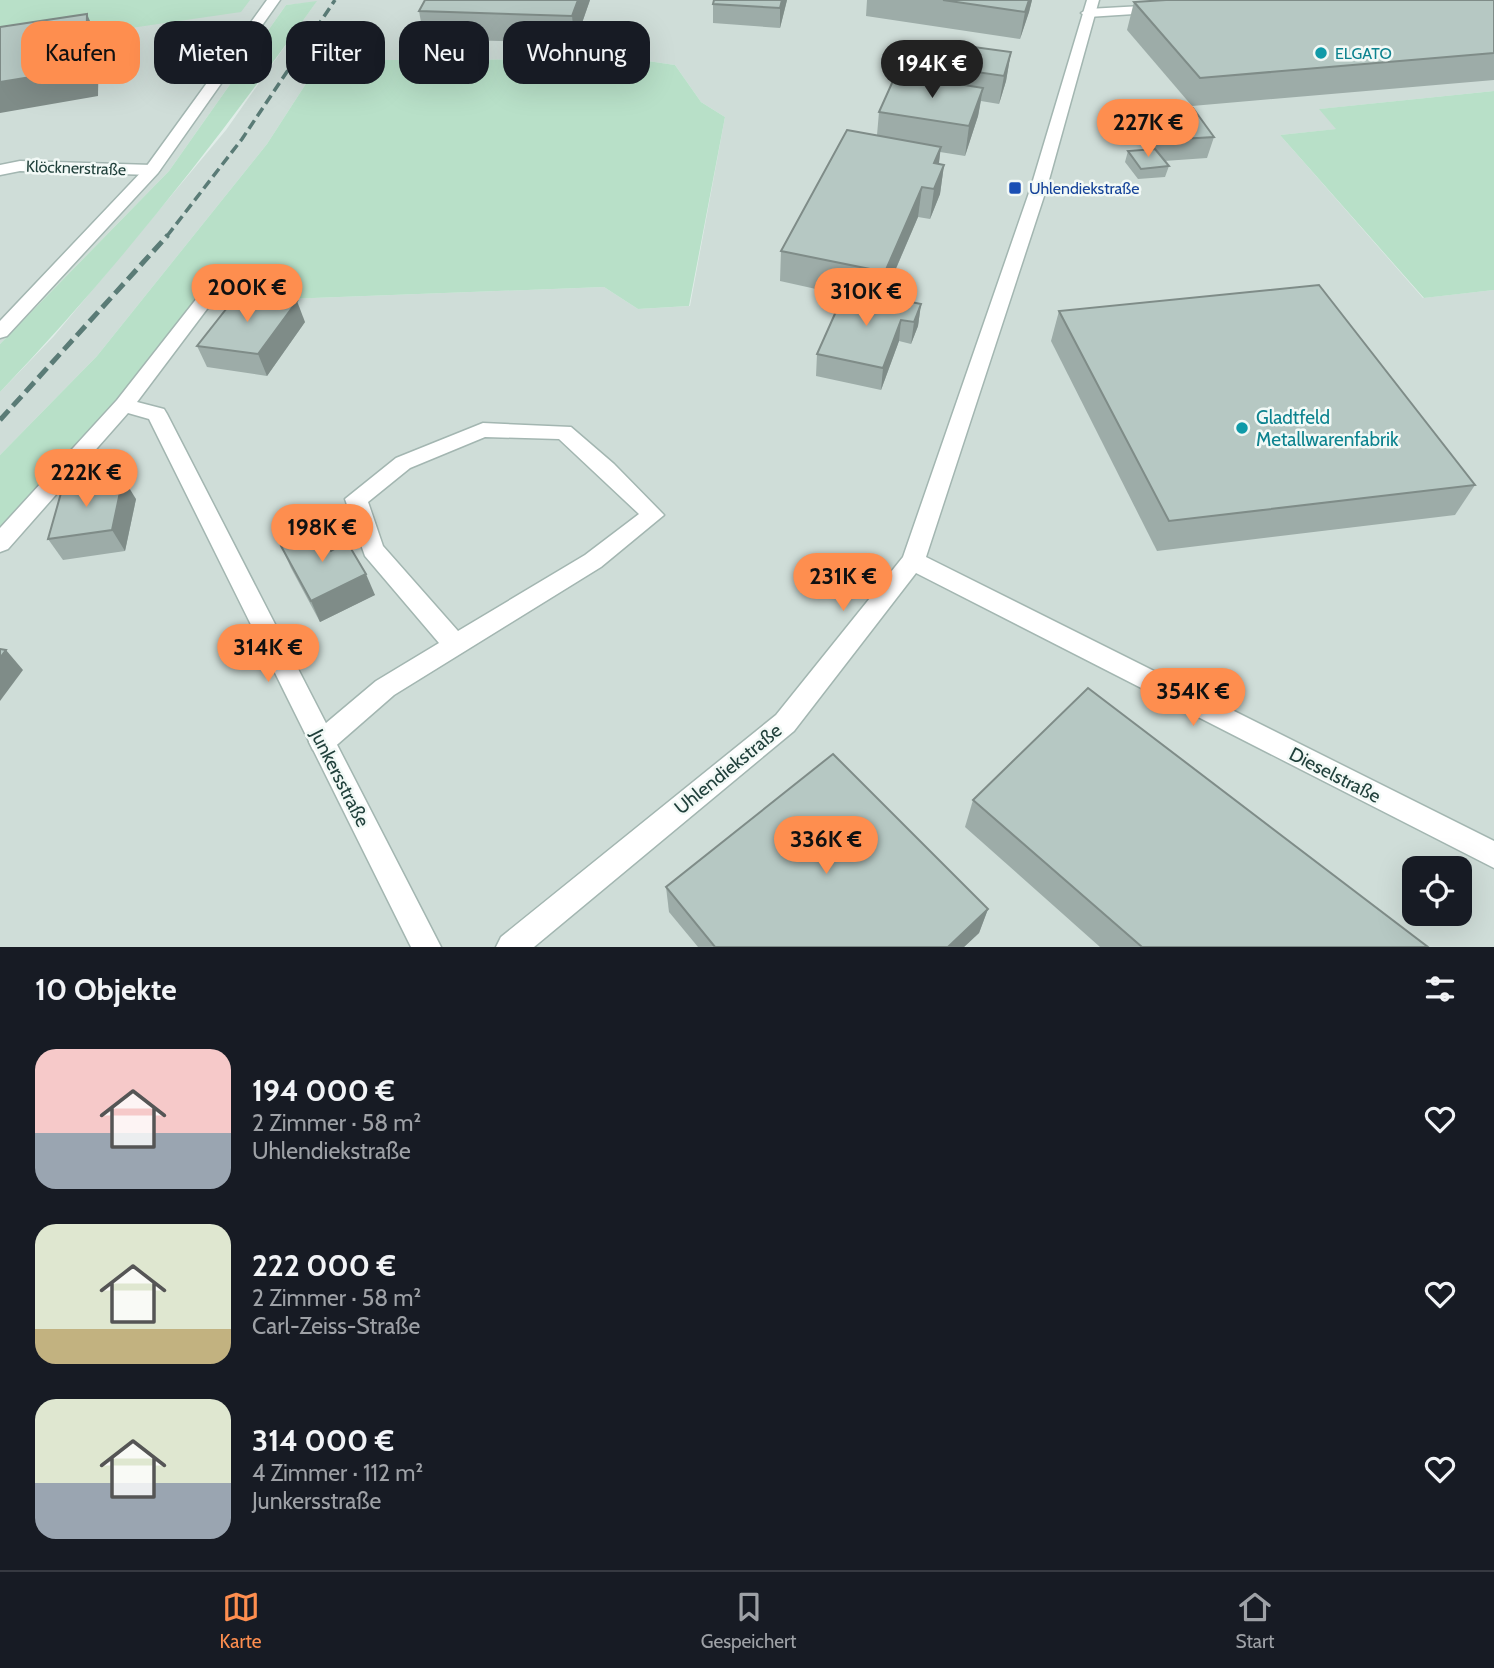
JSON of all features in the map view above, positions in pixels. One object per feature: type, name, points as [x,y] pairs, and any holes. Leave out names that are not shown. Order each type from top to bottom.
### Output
[{"type":"street","points":[[0,332],[152,170],[274,0]]},
{"type":"street","points":[[1091,6],[1170,9]]},
{"type":"street","name":"Uhlendiekstraße","points":[[511,947],[785,723],[913,561],[1039,187],[1091,6]]},
{"type":"street","name":"Klöcknerstraße","points":[[0,170],[20,166],[152,170]]},
{"type":"street","points":[[0,543],[124,405],[207,297]]},
{"type":"street","name":"Junkersstraße","points":[[124,405],[157,414],[426,947]]},
{"type":"street","points":[[322,742],[385,688],[593,561],[653,515],[607,469],[564,432],[483,430],[403,463],[356,499],[373,550],[455,645]]},
{"type":"street","name":"Dieselstraße","points":[[913,561],[1494,855]]},
{"type":"shaded area","points":[[0,0],[1494,0],[1494,91],[1320,109],[1337,129],[1280,135],[1423,298],[1494,290],[1494,947],[0,947],[0,546],[209,302],[604,287],[638,309],[690,306],[725,117],[701,102],[675,65],[650,61],[650,21],[503,21],[503,60],[489,60],[489,21],[399,21],[399,60],[385,60],[385,21],[303,21],[316,2],[286,5],[272,25],[272,21],[154,21],[154,84],[230,84],[169,171],[0,344]]},
{"type":"shaded area","points":[[286,45],[286,84],[306,84],[267,144],[97,356],[0,455],[0,392],[54,336],[226,130],[258,84],[272,84],[272,65]]},
{"type":"green space","points":[[0,0],[250,0],[241,12],[179,21],[154,21],[154,25],[140,27],[140,21],[21,21],[21,44],[0,47]]},
{"type":"green space","points":[[317,1],[302,21],[286,21],[286,44],[272,63],[272,25],[286,5]]},
{"type":"green space","points":[[385,60],[399,60],[399,84],[489,84],[489,60],[503,60],[503,84],[650,84],[650,61],[675,65],[701,102],[725,117],[689,306],[638,309],[604,287],[207,302],[0,542],[0,455],[97,356],[267,144],[306,84],[385,84]]},
{"type":"green space","points":[[230,84],[257,84],[126,251],[0,392],[0,344],[169,171]]},
{"type":"green space","points":[[1494,91],[1494,290],[1424,298],[1280,135],[1336,129],[1319,109]]},
{"type":"building","points":[[425,0],[578,0],[572,16],[419,11]]},
{"type":"building","points":[[714,0],[782,0],[780,8],[713,4]]},
{"type":"building","points":[[943,0],[1029,0],[1025,12]]},
{"type":"building","name":"ELGATO","points":[[1494,0],[1494,53],[1200,78],[1134,2]]},
{"type":"building","points":[[87,14],[87,21],[40,21]]},
{"type":"building","points":[[21,24],[21,79],[0,82],[0,27]]},
{"type":"building","points":[[944,43],[1011,52],[1004,76],[935,66]]},
{"type":"building","points":[[896,74],[983,88],[969,126],[879,112]]},
{"type":"building","points":[[1193,108],[1214,137],[1163,140],[1143,111]]},
{"type":"building","points":[[847,130],[941,147],[934,163],[944,165],[934,189],[922,187],[885,272],[781,251]]},
{"type":"building","points":[[1155,149],[1169,166],[1141,169],[1128,151]]},
{"type":"building","name":"Gladtfeld Metallwarenfabrik","points":[[1319,285],[1475,485],[1169,521],[1059,311]]},
{"type":"building","points":[[846,289],[921,304],[914,322],[901,320],[883,368],[817,354]]},
{"type":"building","points":[[238,294],[297,301],[258,354],[197,346]]},
{"type":"building","points":[[123,478],[112,530],[48,539],[63,486]]},
{"type":"building","points":[[319,529],[331,551],[347,542],[366,574],[311,601],[281,546]]},
{"type":"building","points":[[1088,688],[1428,947],[1142,947],[973,800]]},
{"type":"building","points":[[833,754],[988,909],[948,947],[715,947],[666,887]]},
{"type":"railway","points":[[167,236],[242,139],[335,0]]},
{"type":"railway","points":[[0,420],[168,235]]},
{"type":"place","name":"ELGATO","points":[[1321,53]]},
{"type":"place","name":"Uhlendiekstraße","points":[[1015,188]]},
{"type":"place","name":"Gladtfeld Metallwarenfabrik","points":[[1242,428]]}]
